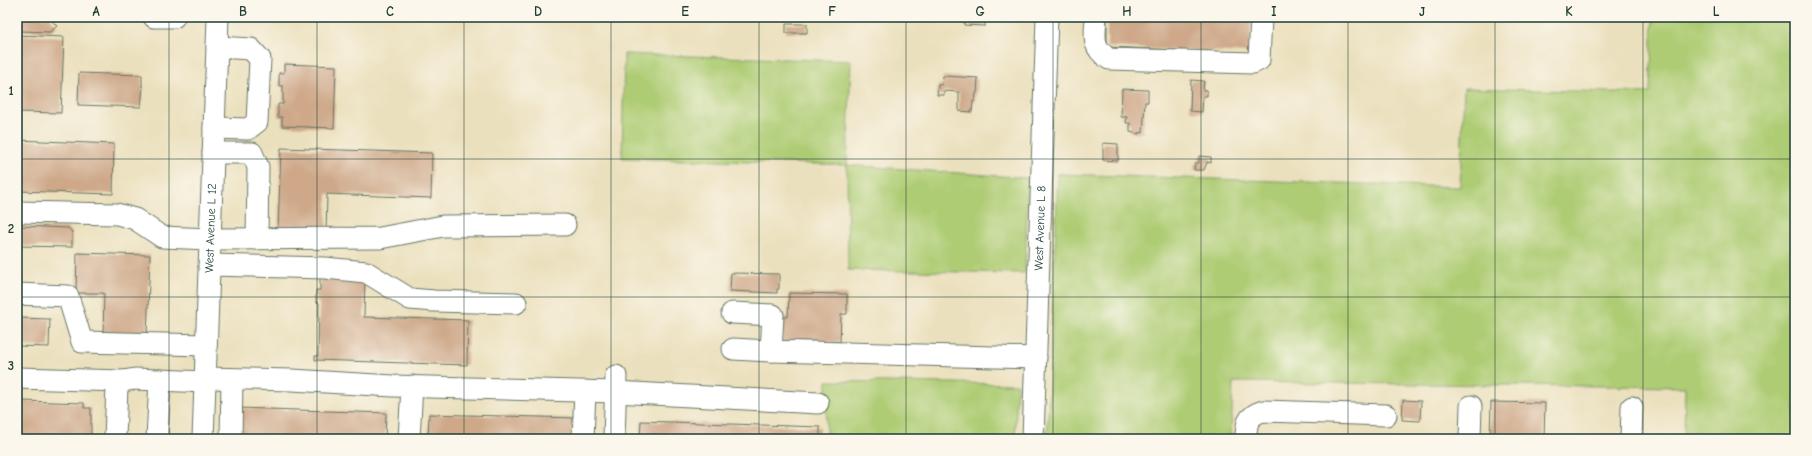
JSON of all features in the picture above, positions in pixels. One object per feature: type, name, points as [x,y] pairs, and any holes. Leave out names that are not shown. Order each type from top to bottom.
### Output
[{"type":"street","points":[[154,17],[174,17]]},
{"type":"street","name":"West Avenue L 12","points":[[202,439],[218,17]]},
{"type":"street","name":"West Avenue L 8","points":[[1034,439],[1047,17]]},
{"type":"street","points":[[1096,17],[1095,44],[1100,53],[1109,59],[1253,64],[1259,60],[1261,17]]},
{"type":"street","points":[[214,128],[248,129],[257,122],[260,59],[251,49],[217,47]]},
{"type":"street","points":[[213,153],[252,153],[258,167],[257,239]]},
{"type":"street","points":[[17,212],[117,214],[136,219],[162,237],[210,239],[380,238],[443,226],[565,225]]},
{"type":"street","points":[[209,265],[325,268],[366,272],[410,299],[516,303]]},
{"type":"street","points":[[17,294],[68,296],[82,342],[206,345]]},
{"type":"street","points":[[732,313],[773,315],[771,351]]},
{"type":"street","points":[[733,350],[1036,358]]},
{"type":"street","points":[[17,378],[123,381],[135,379],[292,380],[412,386],[585,391],[616,384],[818,403]]},
{"type":"street","points":[[231,439],[232,379]]},
{"type":"street","points":[[157,439],[160,380]]},
{"type":"street","points":[[115,439],[117,386],[123,381]]},
{"type":"street","points":[[614,439],[616,384]]},
{"type":"street","points":[[410,439],[412,386]]},
{"type":"street","points":[[583,439],[585,391]]},
{"type":"street","points":[[1470,439],[1471,406]]},
{"type":"street","points":[[1631,439],[1632,407]]},
{"type":"street","points":[[1246,439],[1246,424],[1249,418],[1255,413],[1263,411],[1386,415]]},
{"type":"green space","points":[[1653,17],[1795,17],[1795,439],[1684,439],[1685,387],[1233,382],[1231,439],[1047,439],[1058,174],[1460,187],[1464,88],[1650,93]]},
{"type":"green space","points":[[624,54],[851,61],[847,165],[622,158]]},
{"type":"green space","points":[[847,165],[1028,178],[1025,273],[848,270]]},
{"type":"green space","points":[[827,381],[1017,384],[1015,439],[826,439]]},
{"type":"building","points":[[20,17],[51,17],[51,20],[57,26],[50,32],[19,31]]},
{"type":"building","points":[[965,17],[985,17],[985,26],[964,25]]},
{"type":"building","points":[[1107,17],[1251,17],[1250,53],[1107,47]]},
{"type":"building","points":[[786,24],[807,24],[807,33],[786,33]]},
{"type":"building","points":[[17,35],[64,37],[61,113],[17,112]]},
{"type":"building","points":[[284,64],[336,66],[334,128],[282,126],[282,117],[278,117],[278,104],[283,104],[283,86],[279,86],[279,73],[284,73]]},
{"type":"building","points":[[79,73],[142,75],[143,87],[141,107],[78,105]]},
{"type":"building","points":[[943,76],[978,78],[977,93],[975,101],[973,101],[972,112],[959,111],[959,92],[944,91],[944,95],[937,95],[938,85],[942,85]]},
{"type":"building","points":[[1191,80],[1204,81],[1203,90],[1207,90],[1207,96],[1203,96],[1202,112],[1190,111]]},
{"type":"building","points":[[1122,89],[1148,90],[1148,102],[1145,102],[1143,133],[1139,132],[1139,134],[1130,132],[1130,123],[1126,123],[1127,117],[1121,117]]},
{"type":"building","points":[[17,140],[114,144],[113,194],[17,191]]},
{"type":"building","points":[[1103,143],[1118,144],[1118,161],[1103,160]]},
{"type":"building","points":[[281,148],[432,153],[431,198],[327,194],[326,233],[278,231]]},
{"type":"building","points":[[1199,156],[1211,157],[1211,163],[1207,162],[1204,170],[1194,170],[1195,163],[1199,163]]},
{"type":"building","points":[[21,226],[68,228],[72,232],[72,247],[17,246],[17,230]]},
{"type":"building","points":[[77,253],[150,255],[147,337],[103,335],[104,293],[76,293]]},
{"type":"building","points":[[731,273],[779,274],[779,289],[777,289],[777,293],[730,291]]},
{"type":"building","points":[[320,277],[365,278],[364,317],[468,320],[467,365],[315,360],[315,356],[318,356],[319,303],[316,302],[316,290],[320,290]]},
{"type":"building","points":[[789,293],[847,294],[847,314],[841,314],[840,342],[799,341],[799,343],[782,343],[783,317],[788,317]]},
{"type":"building","points":[[17,318],[50,319],[49,347],[17,346]]},
{"type":"building","points":[[17,397],[22,397],[22,401],[84,403],[84,408],[91,408],[91,439],[17,439]]},
{"type":"building","points":[[1403,400],[1421,401],[1420,421],[1402,420]]},
{"type":"building","points":[[1491,402],[1545,403],[1544,439],[1490,439]]},
{"type":"building","points":[[238,408],[386,413],[385,439],[237,439]]},
{"type":"building","points":[[429,414],[576,418],[576,439],[428,439]]},
{"type":"building","points":[[641,421],[820,427],[820,439],[640,439]]}]
